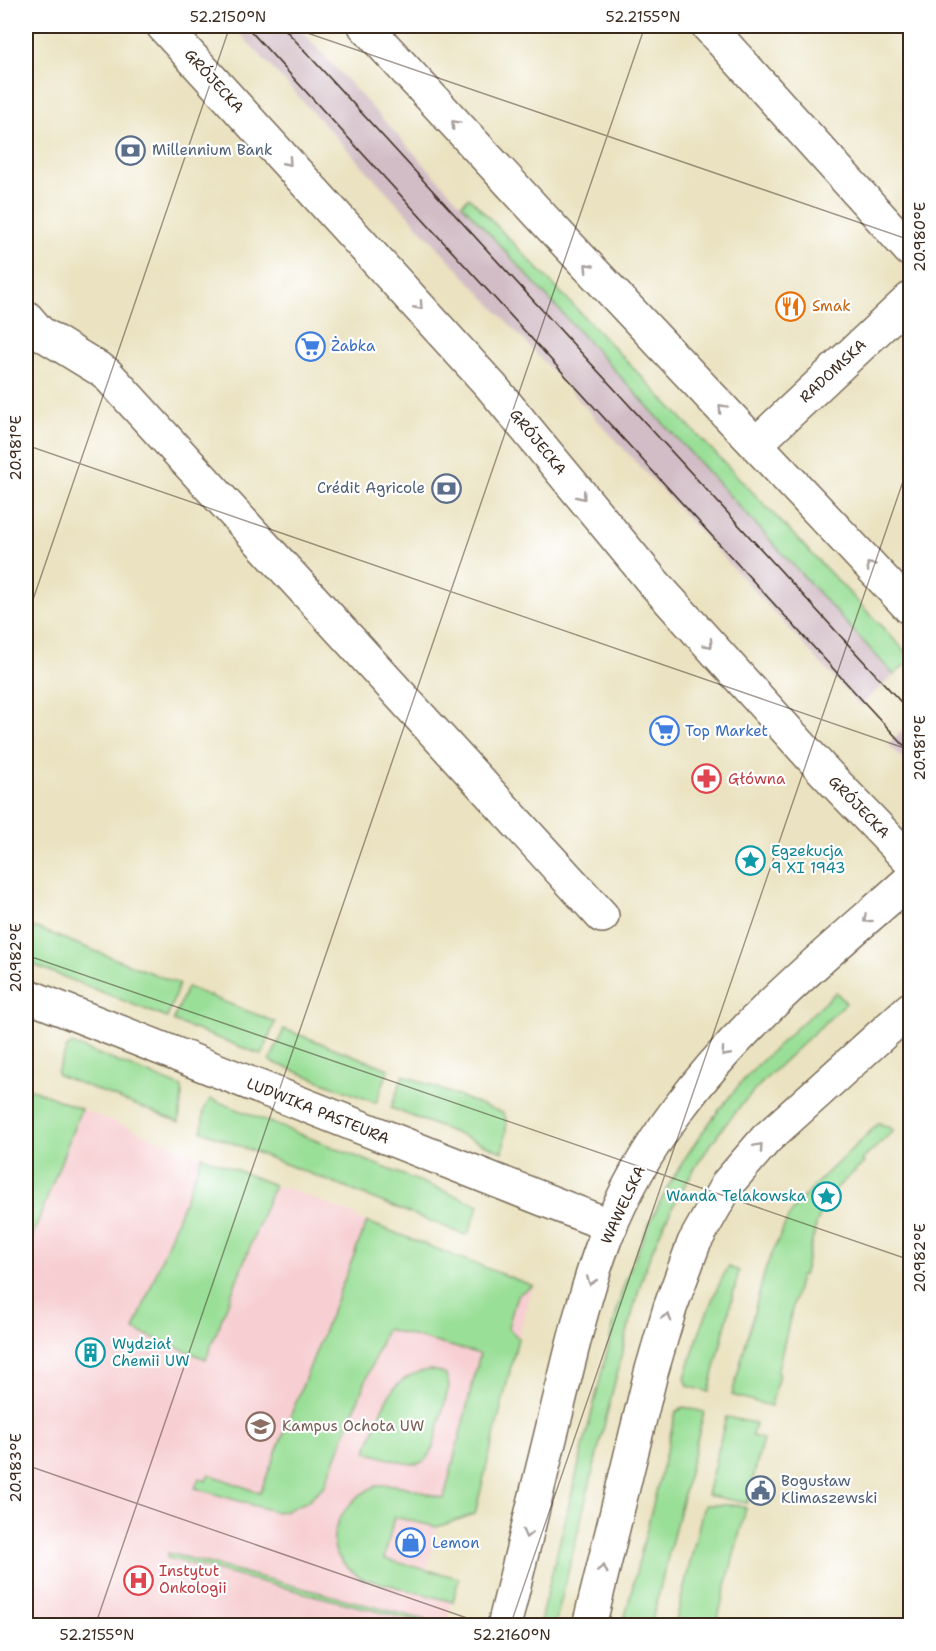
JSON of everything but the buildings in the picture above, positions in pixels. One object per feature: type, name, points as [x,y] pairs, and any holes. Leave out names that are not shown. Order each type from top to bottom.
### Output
[{"type":"main road","name":"GRÓJECKA","points":[[163,26],[491,386],[653,582],[822,769],[910,861]]},
{"type":"main road","points":[[365,26],[910,608]]},
{"type":"main road","points":[[708,26],[910,250]]},
{"type":"main road","name":"RADOMSKA","points":[[756,444],[910,299]]},
{"type":"main road","points":[[26,317],[39,332],[106,373],[602,916]]},
{"type":"main road","name":"WAWELSKA","points":[[504,1626],[588,1290],[611,1226],[630,1184],[678,1109],[704,1076],[749,1027],[910,880]]},
{"type":"main road","name":"LUDWIKA PASTEURA","points":[[26,995],[611,1226]]},
{"type":"main road","points":[[589,1626],[651,1373],[670,1308],[694,1243],[728,1183],[766,1140],[910,1009]]},
{"type":"shaded area","points":[[233,26],[297,26],[894,675],[860,706]]},
{"type":"shaded area","points":[[910,723],[910,766],[888,744]]},
{"type":"shaded area","name":"Kampus Ochota UW","points":[[26,1087],[533,1286],[475,1514],[437,1527],[427,1570],[459,1578],[446,1625],[26,1625]]},
{"type":"green space","points":[[469,197],[910,656],[910,660],[894,675],[462,204]]},
{"type":"green space","points":[[34,927],[179,984],[167,1018],[26,962],[26,948]]},
{"type":"green space","points":[[187,987],[275,1022],[262,1055],[173,1021]]},
{"type":"green space","points":[[836,992],[846,1003],[781,1063],[722,1129],[680,1194],[662,1228],[647,1264],[630,1321],[555,1625],[539,1625],[622,1291],[657,1207],[686,1157],[720,1108],[763,1060]]},
{"type":"green space","points":[[284,1029],[389,1069],[376,1103],[270,1061]]},
{"type":"green space","points":[[72,1044],[182,1087],[179,1122],[58,1075],[57,1072],[67,1048]]},
{"type":"green space","points":[[403,1075],[503,1113],[507,1121],[503,1152],[391,1108]]},
{"type":"green space","points":[[26,1087],[81,1109],[26,1253]]},
{"type":"green space","points":[[211,1099],[479,1205],[468,1234],[465,1235],[202,1131],[204,1110]]},
{"type":"green space","points":[[879,1123],[894,1130],[862,1160],[864,1163],[821,1202],[823,1204],[803,1276],[800,1276],[771,1406],[732,1395],[766,1267],[788,1218],[798,1203]]},
{"type":"green space","points":[[202,1156],[274,1185],[206,1359],[134,1330]]},
{"type":"green space","points":[[367,1222],[533,1286],[517,1295],[508,1327],[518,1338],[475,1514],[437,1527],[394,1517],[384,1559],[459,1578],[453,1602],[360,1577],[339,1558],[335,1550],[335,1530],[339,1519],[353,1501],[372,1488],[381,1485],[397,1485],[444,1498],[480,1354],[386,1329],[325,1485],[306,1502],[276,1512],[195,1488],[199,1478],[206,1481],[209,1474],[260,1493]]},
{"type":"green space","points":[[728,1267],[739,1271],[709,1392],[688,1386],[685,1378],[704,1321]]},
{"type":"green space","points":[[430,1370],[446,1375],[449,1386],[433,1448],[428,1457],[415,1464],[366,1452],[386,1400],[394,1389],[403,1380]]},
{"type":"green space","points":[[684,1407],[704,1412],[651,1625],[623,1625],[676,1412]]},
{"type":"green space","points":[[726,1417],[755,1423],[752,1436],[763,1439],[747,1503],[707,1495]]},
{"type":"green space","points":[[704,1505],[737,1505],[746,1508],[716,1625],[675,1625]]},
{"type":"green space","points":[[168,1553],[443,1625],[431,1625],[167,1558]]},
{"type":"tram line","points":[[246,26],[910,752]]},
{"type":"tram line","points":[[282,26],[910,712]]},
{"type":"place","name":"Millennium Bank","points":[[131,150]]},
{"type":"place","name":"Smak","points":[[791,306]]},
{"type":"place","name":"Żabka","points":[[310,346]]},
{"type":"place","name":"Crédit Agricole","points":[[446,488]]},
{"type":"place","name":"Top Market","points":[[664,731]]},
{"type":"place","name":"Główna","points":[[707,779]]},
{"type":"place","name":"Egzekucja 9 XI 1943","points":[[750,860]]},
{"type":"place","name":"Wanda Telakowska","points":[[827,1196]]},
{"type":"place","name":"Wydział Chemii UW","points":[[91,1353]]},
{"type":"place","name":"Kampus Ochota UW","points":[[261,1426]]},
{"type":"place","name":"Bogusław Klimaszewski","points":[[760,1490]]},
{"type":"place","name":"Lemon","points":[[411,1543]]},
{"type":"place","name":"Instytut Onkologii","points":[[138,1580]]}]
